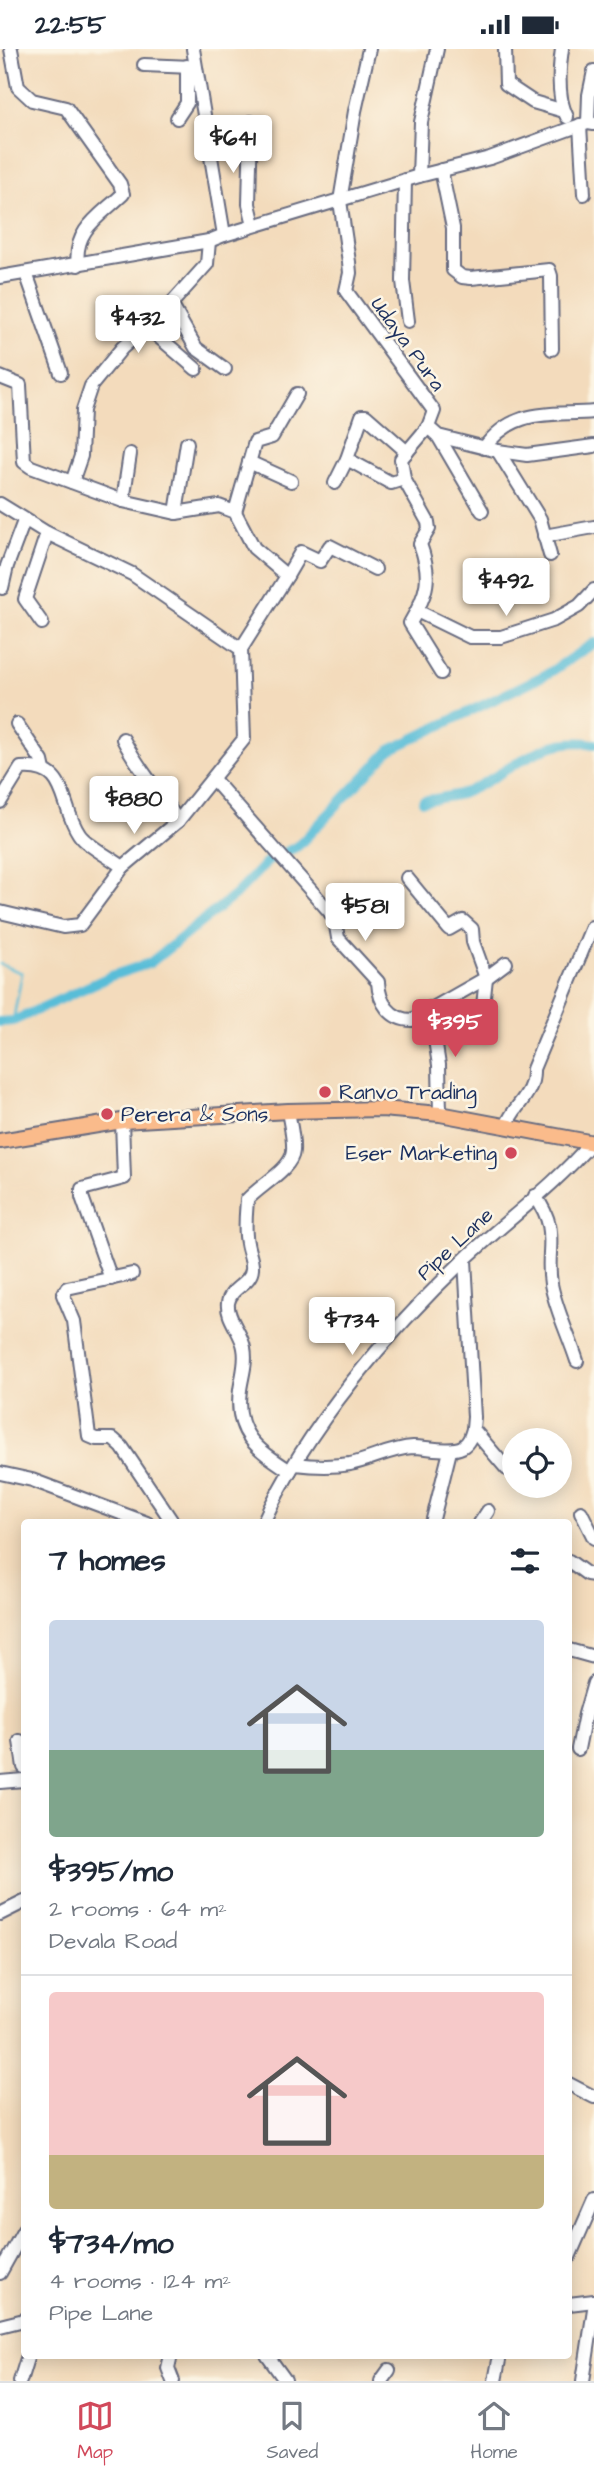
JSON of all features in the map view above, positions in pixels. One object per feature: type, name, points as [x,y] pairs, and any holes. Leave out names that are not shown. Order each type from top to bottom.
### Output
[{"type":"main road","points":[[0,1141],[122,1121],[288,1111],[382,1109],[440,1114],[593,1142]]},
{"type":"street","points":[[11,49],[18,87],[33,100],[66,109],[120,184],[123,194],[81,234],[76,250],[78,265]]},
{"type":"street","points":[[177,118],[187,103],[193,49]]},
{"type":"street","points":[[340,201],[355,111],[369,49]]},
{"type":"street","points":[[419,176],[421,122],[437,49]]},
{"type":"street","points":[[505,49],[506,84],[533,102],[564,111],[584,125]]},
{"type":"street","points":[[562,49],[559,70],[564,111]]},
{"type":"street","points":[[144,65],[191,67]]},
{"type":"street","points":[[191,67],[224,235]]},
{"type":"street","points":[[584,194],[584,125],[594,72]]},
{"type":"street","points":[[251,122],[250,204],[254,225]]},
{"type":"street","points":[[0,277],[209,241],[405,180],[490,158],[584,125]]},
{"type":"street","points":[[441,170],[453,228],[453,271],[462,277],[471,278],[549,270],[552,349]]},
{"type":"street","points":[[405,180],[402,281],[408,321]]},
{"type":"street","name":"Udaya Pura","points":[[340,201],[350,273],[346,291],[434,411],[433,432]]},
{"type":"street","points":[[72,482],[81,456],[83,410],[91,386],[122,348],[171,304],[207,264],[209,241]]},
{"type":"street","points":[[26,273],[61,373]]},
{"type":"street","points":[[171,304],[196,348],[225,369]]},
{"type":"street","points":[[146,326],[196,369]]},
{"type":"street","points":[[0,377],[20,385],[24,462],[31,467],[123,501],[177,513],[219,506],[234,512],[254,548],[287,576]]},
{"type":"street","points":[[234,512],[254,442],[272,437],[298,394]]},
{"type":"street","points":[[484,448],[493,435],[516,419],[594,412]]},
{"type":"street","points":[[335,483],[347,459],[362,416],[366,415],[407,451]]},
{"type":"street","points":[[433,432],[484,448],[527,455],[594,446]]},
{"type":"street","points":[[433,432],[407,451],[401,459],[404,479],[428,522],[429,529],[420,544],[427,565],[428,579],[410,623],[442,673]]},
{"type":"street","points":[[433,432],[482,512]]},
{"type":"street","points":[[177,513],[187,443]]},
{"type":"street","points":[[498,451],[540,519],[550,555]]},
{"type":"street","points":[[123,501],[130,454]]},
{"type":"street","points":[[347,459],[391,483],[404,479]]},
{"type":"street","points":[[249,462],[291,481]]},
{"type":"street","points":[[0,504],[24,521],[132,574],[241,649]]},
{"type":"street","points":[[2,588],[7,566],[24,521]]},
{"type":"street","points":[[544,536],[594,527]]},
{"type":"street","points":[[42,623],[25,599],[47,533]]},
{"type":"street","points":[[0,912],[63,927],[80,925],[123,867],[178,821],[244,739],[241,649],[301,552],[320,561],[330,546],[375,569]]},
{"type":"street","points":[[417,611],[470,637],[501,637],[554,620],[579,605],[594,590]]},
{"type":"street","points":[[17,724],[42,761],[44,769]]},
{"type":"street","points":[[123,739],[135,763],[178,821]]},
{"type":"street","points":[[0,802],[21,768],[35,767],[50,771],[61,785],[67,808],[80,836],[123,867]]},
{"type":"street","points":[[213,779],[329,911],[335,920],[338,938],[378,982],[378,994],[392,1016],[400,1020],[411,1020],[486,978],[506,963]]},
{"type":"street","points":[[407,878],[449,929],[463,921],[472,929],[473,942],[486,978],[482,1015]]},
{"type":"street","points":[[506,1126],[511,1113],[529,1093],[533,1069],[592,927]]},
{"type":"street","points":[[430,1008],[439,1065],[440,1114]]},
{"type":"street","points":[[288,1111],[294,1149],[292,1158],[247,1199],[246,1240],[253,1269],[249,1277],[230,1295],[228,1310],[243,1341],[246,1357],[240,1388],[242,1425],[261,1452],[292,1467],[349,1464],[405,1447],[432,1447],[450,1451],[463,1447],[469,1441],[474,1417],[465,1260]]},
{"type":"street","points":[[111,1279],[82,1197],[82,1189],[124,1178],[122,1121]]},
{"type":"street","name":"Pipe Lane","points":[[265,1519],[292,1467],[375,1355],[420,1303],[593,1142]]},
{"type":"street","points":[[535,1196],[545,1211],[550,1227],[551,1286],[577,1361]]},
{"type":"street","points":[[132,1274],[67,1288],[63,1295],[74,1321],[89,1436],[96,1439],[113,1439],[122,1447],[170,1519]]},
{"type":"street","points":[[473,1429],[502,1465]]},
{"type":"street","points":[[433,1519],[450,1451]]},
{"type":"street","points":[[0,1473],[32,1480],[136,1519]]},
{"type":"street","points":[[581,1513],[594,1538]]},
{"type":"street","points":[[572,1563],[587,1574],[594,1575]]},
{"type":"street","points":[[572,1651],[594,1657]]},
{"type":"street","points":[[578,1749],[594,1682]]},
{"type":"street","points":[[20,1741],[21,1748]]},
{"type":"street","points":[[0,1782],[21,1780]]},
{"type":"street","points":[[0,1914],[21,1904]]},
{"type":"street","points":[[572,2086],[594,2097]]},
{"type":"street","points":[[572,2250],[594,2200]]},
{"type":"street","points":[[0,2273],[21,2235]]},
{"type":"street","points":[[572,2304],[594,2301]]},
{"type":"street","points":[[583,2381],[594,2309]]},
{"type":"street","points":[[0,2326],[21,2321]]},
{"type":"street","points":[[20,2381],[27,2359]]},
{"type":"street","points":[[170,2359],[168,2368],[173,2381]]},
{"type":"street","points":[[270,2359],[285,2380]]},
{"type":"street","points":[[495,2381],[499,2359]]},
{"type":"street","points":[[381,2381],[389,2370]]},
{"type":"waterway","points":[[0,1022],[13,1021],[111,976],[150,963],[235,895],[268,861],[298,846],[390,750],[549,673],[594,643]]},
{"type":"waterway","points":[[423,801],[466,792],[527,757],[559,744],[594,744]]},
{"type":"waterway","points":[[0,964],[22,973],[13,1021]]},
{"type":"place","name":"Ranvo Trading","points":[[325,1092]]},
{"type":"place","name":"Perera & Sons","points":[[107,1114]]},
{"type":"place","name":"Eser Marketing","points":[[511,1153]]}]
